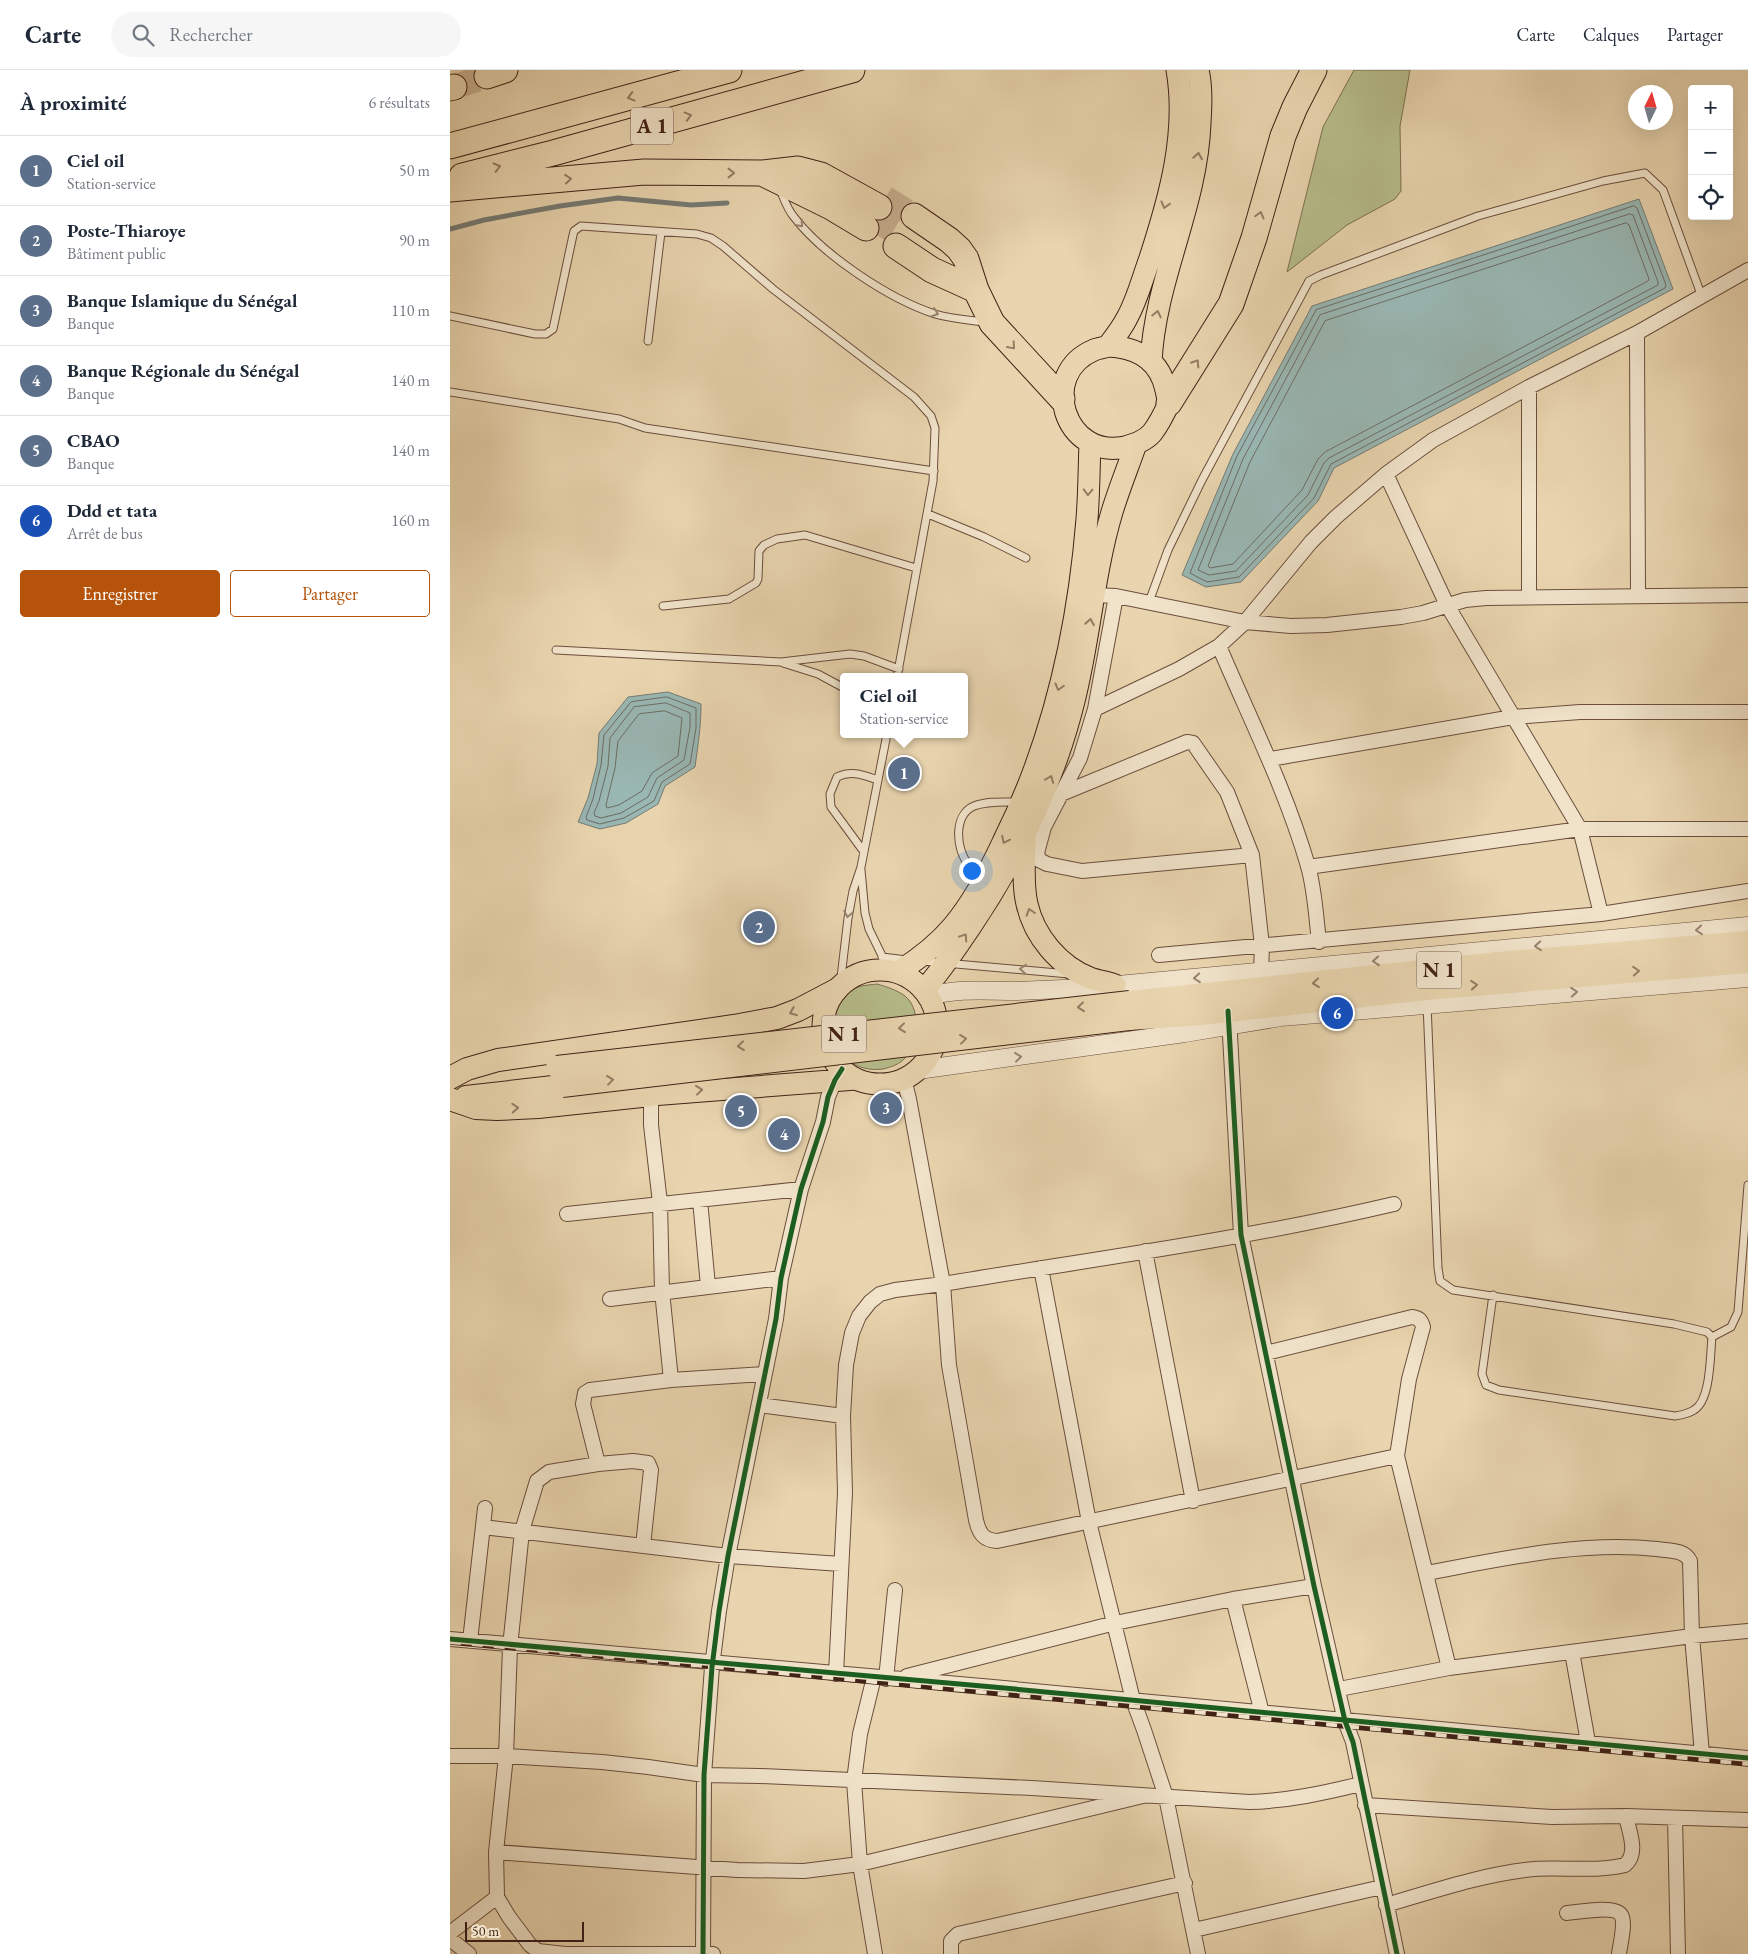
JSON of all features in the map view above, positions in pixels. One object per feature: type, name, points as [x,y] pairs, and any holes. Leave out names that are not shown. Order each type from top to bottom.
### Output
[{"type":"highway","name":"A 1","points":[[450,146],[729,70]]},
{"type":"highway","name":"A 1","points":[[450,179],[553,153],[852,70]]},
{"type":"highway","points":[[1169,403],[1231,304],[1251,248],[1283,136],[1314,70]]},
{"type":"highway","points":[[450,189],[644,172],[770,178],[806,182],[876,213]]},
{"type":"highway","points":[[976,290],[932,270],[905,231],[949,240],[959,250],[966,259],[976,290],[992,323],[1062,399]]},
{"type":"highway","name":"N 1","points":[[1226,1001],[1498,963],[1748,942]]},
{"type":"highway","name":"N 1","points":[[450,1099],[560,1076],[1125,1002],[1426,996],[1748,962]]},
{"type":"highway","points":[[450,1079],[467,1069],[498,1060],[734,1026],[777,1018],[798,1010],[838,988]]},
{"type":"highway","name":"N 1","points":[[450,1079],[560,1076]]},
{"type":"highway","points":[[450,1099],[476,1108],[497,1109],[538,1107],[651,1095]]},
{"type":"main road","points":[[1108,346],[1127,320],[1137,298],[1156,240],[1176,159],[1179,124],[1179,84],[1176,70]]},
{"type":"main road","points":[[1151,362],[1156,318],[1188,204],[1200,144],[1201,107],[1198,70]]},
{"type":"main road","points":[[1108,346],[1124,347],[1139,352],[1151,362],[1163,381],[1169,403],[1151,434],[1136,444],[1113,449],[1090,443],[1076,432],[1066,417],[1062,399],[1064,384],[1070,370],[1080,358],[1093,350],[1108,346]]},
{"type":"main road","points":[[844,1076],[834,1060],[824,1037],[825,1012],[829,1001],[838,988],[854,976],[896,965],[952,928],[985,879],[1022,802],[1052,716],[1073,622],[1087,519],[1090,443]]},
{"type":"main road","points":[[927,993],[993,893],[1025,836],[1046,790],[1063,741],[1075,697],[1112,512],[1136,444]]},
{"type":"main road","points":[[1025,836],[1027,904],[1034,925],[1045,942],[1064,963],[1089,977],[1125,1002]]},
{"type":"main road","points":[[651,1095],[844,1076],[872,1083],[888,1083],[911,1074],[929,1058],[935,1043],[938,1027],[936,1011],[927,993],[896,965]]},
{"type":"street","points":[[1095,709],[1179,670],[1219,646],[1246,622],[1311,542],[1336,517],[1386,474],[1433,440],[1529,387],[1637,333],[1748,270]]},
{"type":"street","points":[[1637,333],[1638,596]]},
{"type":"street","points":[[1529,387],[1529,597]]},
{"type":"street","points":[[1386,474],[1447,604],[1512,717],[1580,829],[1602,914]]},
{"type":"street","points":[[1095,595],[1116,596],[1246,622],[1291,626],[1327,625],[1400,617],[1423,613],[1447,604],[1486,598],[1748,595]]},
{"type":"street","points":[[1116,596],[1095,709],[1080,758],[1044,827],[1037,853],[1039,860],[1047,864],[1082,871],[1252,855]]},
{"type":"street","points":[[1219,646],[1270,759],[1308,867],[1317,913],[1319,942]]},
{"type":"street","points":[[1270,759],[1512,717],[1580,712],[1748,712]]},
{"type":"street","points":[[1062,794],[1187,742],[1193,743],[1227,792],[1252,855],[1262,946],[1262,972]]},
{"type":"street","points":[[1308,867],[1580,829],[1748,829]]},
{"type":"street","points":[[1159,955],[1319,942],[1602,914],[1748,891]]},
{"type":"street","points":[[1397,1456],[997,1541],[989,1541],[982,1537],[978,1530],[949,1365],[943,1284],[909,1099],[911,1074],[1029,1056],[1226,1001],[1262,972],[1748,926]]},
{"type":"street","points":[[1426,996],[1748,978]]},
{"type":"street","points":[[927,993],[964,990],[1040,990],[1125,1002]]},
{"type":"street","points":[[1226,1001],[1241,1235],[1314,1586],[1345,1720],[1353,1742],[1397,1954]]},
{"type":"street","points":[[643,1546],[651,1470],[648,1463],[633,1461],[598,1464],[548,1472],[537,1482],[522,1531],[510,1645],[506,1756],[496,1852],[498,1897],[509,1917],[530,1945],[538,1951],[565,1954],[706,1954],[704,1775],[713,1662],[728,1556],[776,1319],[781,1278],[801,1189],[823,1122],[828,1097],[844,1076]]},
{"type":"street","points":[[651,1095],[660,1203],[662,1291],[671,1380]]},
{"type":"street","points":[[567,1214],[801,1189]]},
{"type":"street","points":[[700,1200],[708,1286]]},
{"type":"street","points":[[836,1674],[845,1493],[843,1416],[848,1347],[859,1316],[870,1302],[880,1294],[895,1290],[943,1284],[1241,1235],[1353,1214],[1394,1204]]},
{"type":"street","points":[[1145,1251],[1193,1500]]},
{"type":"street","points":[[1041,1268],[1090,1522],[1133,1700],[1166,1798],[1185,1883],[1198,1954]]},
{"type":"street","points":[[610,1299],[662,1291],[781,1278]]},
{"type":"street","points":[[1266,1353],[1412,1317],[1418,1318],[1422,1322],[1423,1327],[1408,1379],[1397,1456],[1450,1668]]},
{"type":"street","points":[[598,1464],[583,1404],[585,1393],[590,1390],[671,1380],[765,1374]]},
{"type":"street","points":[[759,1405],[843,1416]]},
{"type":"street","points":[[470,1641],[485,1508]]},
{"type":"street","points":[[483,1527],[728,1556],[841,1564]]},
{"type":"street","points":[[1426,1573],[1585,1547],[1614,1546],[1682,1552],[1688,1556],[1690,1561],[1692,1636],[1702,1754]]},
{"type":"street","points":[[886,1678],[1115,1623],[1233,1598],[1314,1586]]},
{"type":"street","points":[[875,1954],[860,1864],[854,1781],[860,1734],[886,1678],[895,1590]]},
{"type":"street","points":[[1233,1598],[1262,1713]]},
{"type":"street","points":[[1339,1689],[1450,1668],[1692,1636],[1748,1631]]},
{"type":"street","points":[[450,1639],[1133,1700],[1748,1758]]},
{"type":"street","points":[[1572,1652],[1588,1742]]},
{"type":"street","points":[[450,1756],[506,1756],[630,1765],[704,1775],[1040,1789],[1234,1802],[1276,1802],[1312,1796],[1361,1784]]},
{"type":"street","points":[[496,1852],[705,1868],[804,1872],[860,1864],[1143,1796]]},
{"type":"street","points":[[1365,1805],[1552,1817],[1626,1816],[1748,1820]]},
{"type":"street","points":[[1386,1905],[1448,1887],[1533,1869],[1625,1865],[1633,1855],[1626,1816]]},
{"type":"street","points":[[1675,1818],[1678,1954]]},
{"type":"street","points":[[951,1954],[951,1941],[958,1934],[1185,1883]]},
{"type":"street","points":[[1194,1930],[1382,1887]]},
{"type":"street","points":[[450,1933],[498,1897]]},
{"type":"street","points":[[1567,1913],[1610,1909],[1619,1912],[1622,1916],[1623,1924],[1619,1954]]},
{"type":"street","points":[[450,1939],[469,1954]]},
{"type":"lane","points":[[1148,602],[1168,550],[1202,480],[1308,281],[1321,274],[1478,216],[1604,181],[1645,173],[1663,190],[1702,297]]},
{"type":"lane","points":[[770,178],[793,216],[846,265],[898,297],[934,313],[957,319],[992,323]]},
{"type":"lane","points":[[450,316],[535,334],[546,334],[553,329],[574,231],[581,226],[697,234],[711,238],[745,264],[773,289],[914,397],[931,416],[935,428],[934,471],[928,514],[916,568],[898,673]]},
{"type":"lane","points":[[648,341],[661,232]]},
{"type":"lane","points":[[450,392],[620,419],[645,428],[934,471]]},
{"type":"lane","points":[[928,514],[984,537],[1026,558]]},
{"type":"lane","points":[[663,606],[729,599],[756,583],[760,551],[764,545],[777,539],[805,534],[916,568]]},
{"type":"lane","points":[[556,650],[781,662],[850,654],[864,656],[899,668]]},
{"type":"lane","points":[[781,662],[818,674],[840,686]]},
{"type":"lane","points":[[838,988],[853,891],[861,867],[885,738]]},
{"type":"lane","points":[[864,852],[831,807],[830,794],[837,777],[846,773],[861,774],[878,780]]},
{"type":"lane","points":[[985,879],[968,865],[960,852],[958,838],[962,819],[973,806],[991,802],[1022,802]]},
{"type":"lane","points":[[861,867],[865,912],[869,929],[896,965],[947,962],[1050,971],[1089,977]]},
{"type":"lane","points":[[1426,996],[1440,1281],[1453,1290],[1674,1324],[1707,1332],[1712,1337]]},
{"type":"lane","points":[[1712,1337],[1731,1327],[1738,1312],[1748,1185]]},
{"type":"lane","points":[[1493,1295],[1482,1374],[1486,1384],[1499,1390],[1675,1416],[1694,1411],[1702,1403],[1707,1385],[1712,1337]]},
{"type":"green space","points":[[1354,70],[1410,70],[1400,126],[1401,191],[1395,199],[1347,225],[1287,272],[1323,127]]},
{"type":"green space","points":[[877,984],[895,990],[905,996],[914,1009],[916,1017],[913,1043],[906,1057],[896,1065],[883,1069],[865,1068],[851,1062],[841,1051],[836,1037],[835,1023],[838,1008],[846,996],[858,987]]},
{"type":"water","points":[[1639,199],[1673,289],[1334,468],[1318,501],[1241,582],[1206,587],[1182,575],[1233,454],[1312,306]]},
{"type":"water","points":[[668,692],[701,704],[695,767],[665,786],[658,804],[626,823],[600,829],[578,822],[588,798],[597,764],[599,733],[628,697]]},
{"type":"waterway","points":[[450,229],[484,220],[560,206],[618,198],[691,205],[727,203]]},
{"type":"tunnel","points":[[454,87],[487,76]]},
{"type":"tunnel","points":[[885,198],[914,216]]},
{"type":"tunnel","points":[[872,218],[903,236]]},
{"type":"railway","points":[[450,1642],[1748,1764]]},
{"type":"cycle path","points":[[1228,1011],[1241,1235],[1314,1586],[1345,1721],[1353,1742],[1397,1954]]},
{"type":"cycle path","points":[[703,1954],[704,1775],[712,1667],[719,1611],[728,1556],[776,1319],[781,1278],[801,1189],[823,1122],[828,1097],[842,1069]]},
{"type":"cycle path","points":[[450,1639],[993,1687],[1748,1758]]},
{"type":"place","name":"Ciel oil","points":[[904,773]]},
{"type":"place","name":"Poste-Thiaroye","points":[[759,927]]},
{"type":"place","name":"Ddd et tata","points":[[1337,1013]]},
{"type":"place","name":"Banque Islamique du Sénégal","points":[[886,1108]]},
{"type":"place","name":"CBAO","points":[[741,1111]]},
{"type":"place","name":"Banque Régionale du Sénégal","points":[[784,1134]]}]
